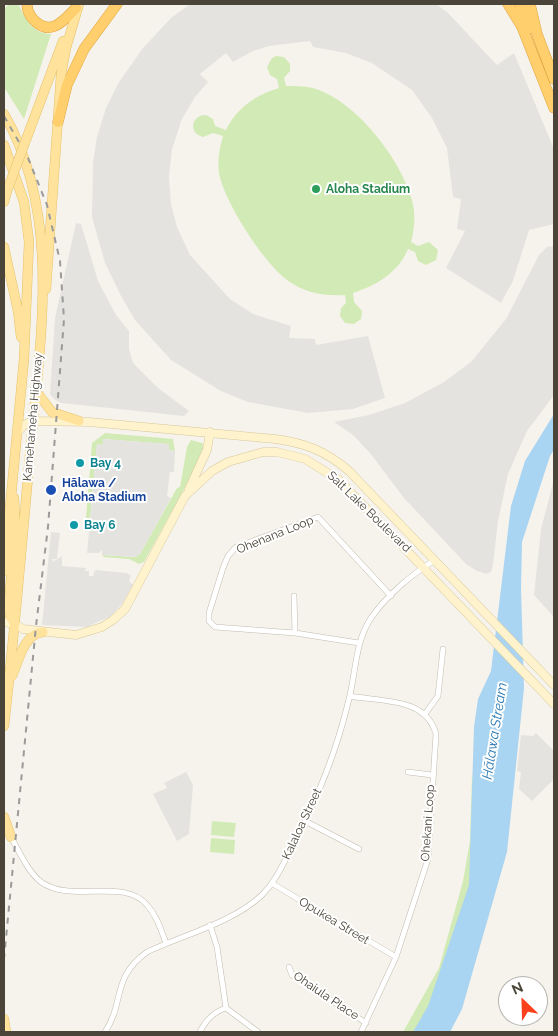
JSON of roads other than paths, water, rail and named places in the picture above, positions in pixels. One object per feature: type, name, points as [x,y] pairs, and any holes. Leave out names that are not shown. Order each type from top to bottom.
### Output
[{"type":"highway","points":[[27,4],[32,18],[43,26],[51,28],[62,22],[77,5]]},
{"type":"highway","points":[[58,122],[67,85],[84,49],[117,4]]},
{"type":"highway","points":[[508,4],[522,27],[554,108]]},
{"type":"highway","points":[[520,4],[552,74]]},
{"type":"highway","points":[[530,4],[537,34],[552,74]]},
{"type":"main road","points":[[42,314],[47,280],[59,96],[66,48],[77,5]]},
{"type":"main road","points":[[4,202],[77,5]]},
{"type":"main road","name":"Kamehameha Highway","points":[[4,114],[27,166],[38,207],[42,250],[42,314],[15,624],[4,726]]},
{"type":"main road","name":"Kamehameha Highway","points":[[4,145],[18,181],[27,223],[28,294],[24,359],[12,490],[8,512],[4,571]]},
{"type":"main road","points":[[4,247],[18,311],[24,359]]},
{"type":"main road","points":[[35,390],[53,413],[79,421]]},
{"type":"main road","points":[[17,433],[24,425],[32,421]]},
{"type":"main road","name":"Salt Lake Boulevard","points":[[32,421],[79,421],[290,440],[320,450],[349,471],[554,685]]},
{"type":"main road","points":[[185,496],[203,460],[210,432]]},
{"type":"main road","name":"Salt Lake Boulevard","points":[[4,622],[15,624],[23,629],[76,635],[102,627],[113,620],[129,601],[185,496],[212,471],[228,462],[263,452],[277,452],[305,459],[339,480],[424,566],[554,704]]},
{"type":"main road","points":[[12,490],[15,520],[9,606],[10,616],[15,624]]},
{"type":"main road","points":[[9,686],[26,643],[35,634],[42,632]]},
{"type":"main road","points":[[4,818],[11,837]]},
{"type":"main road","points":[[4,1019],[6,1031]]},
{"type":"street","name":"Ohenana Loop","points":[[359,643],[295,633],[215,627],[209,621],[228,556],[236,547],[318,517],[391,596]]},
{"type":"street","name":"Kalaloa Street","points":[[105,1032],[110,1024],[121,984],[130,967],[147,952],[210,925],[252,903],[273,884],[305,821],[339,740],[350,696],[359,643],[370,618],[424,566],[435,560]]},
{"type":"street","points":[[294,596],[295,633]]},
{"type":"street","points":[[350,696],[410,705],[425,714],[438,696],[443,649]]},
{"type":"street","name":"Ohekani Loop","points":[[361,1032],[396,957],[428,859],[436,734],[433,723],[425,714]]},
{"type":"street","points":[[408,772],[432,775]]},
{"type":"street","points":[[305,821],[359,849]]},
{"type":"street","points":[[11,837],[40,881],[53,889],[78,893],[130,894],[138,898],[146,904],[154,915],[166,943]]},
{"type":"street","name":"Opukea Street","points":[[273,884],[396,957]]},
{"type":"street","points":[[210,925],[217,947],[226,1008],[258,1032]]},
{"type":"street","name":"Ohaiula Place","points":[[288,967],[292,975],[366,1023]]},
{"type":"street","points":[[200,1032],[217,1011],[226,1008]]},
{"type":"water","name":"Hālawa Stream","points":[[554,414],[554,450],[550,456],[522,542],[521,589],[524,688],[507,852],[462,1009],[450,1032],[413,1032],[428,1006],[469,885],[474,727],[478,699],[491,671],[511,506],[525,461]]},
{"type":"railway","points":[[4,116],[28,158],[47,205],[60,261],[64,319],[48,527],[36,626],[4,959]]},
{"type":"place","name":"Aloha Stadium","points":[[316,189]]},
{"type":"place","name":"Bay 4","points":[[80,463]]},
{"type":"place","name":"Hālawa / Aloha Stadium","points":[[51,490]]},
{"type":"place","name":"Bay 6","points":[[74,525]]}]
